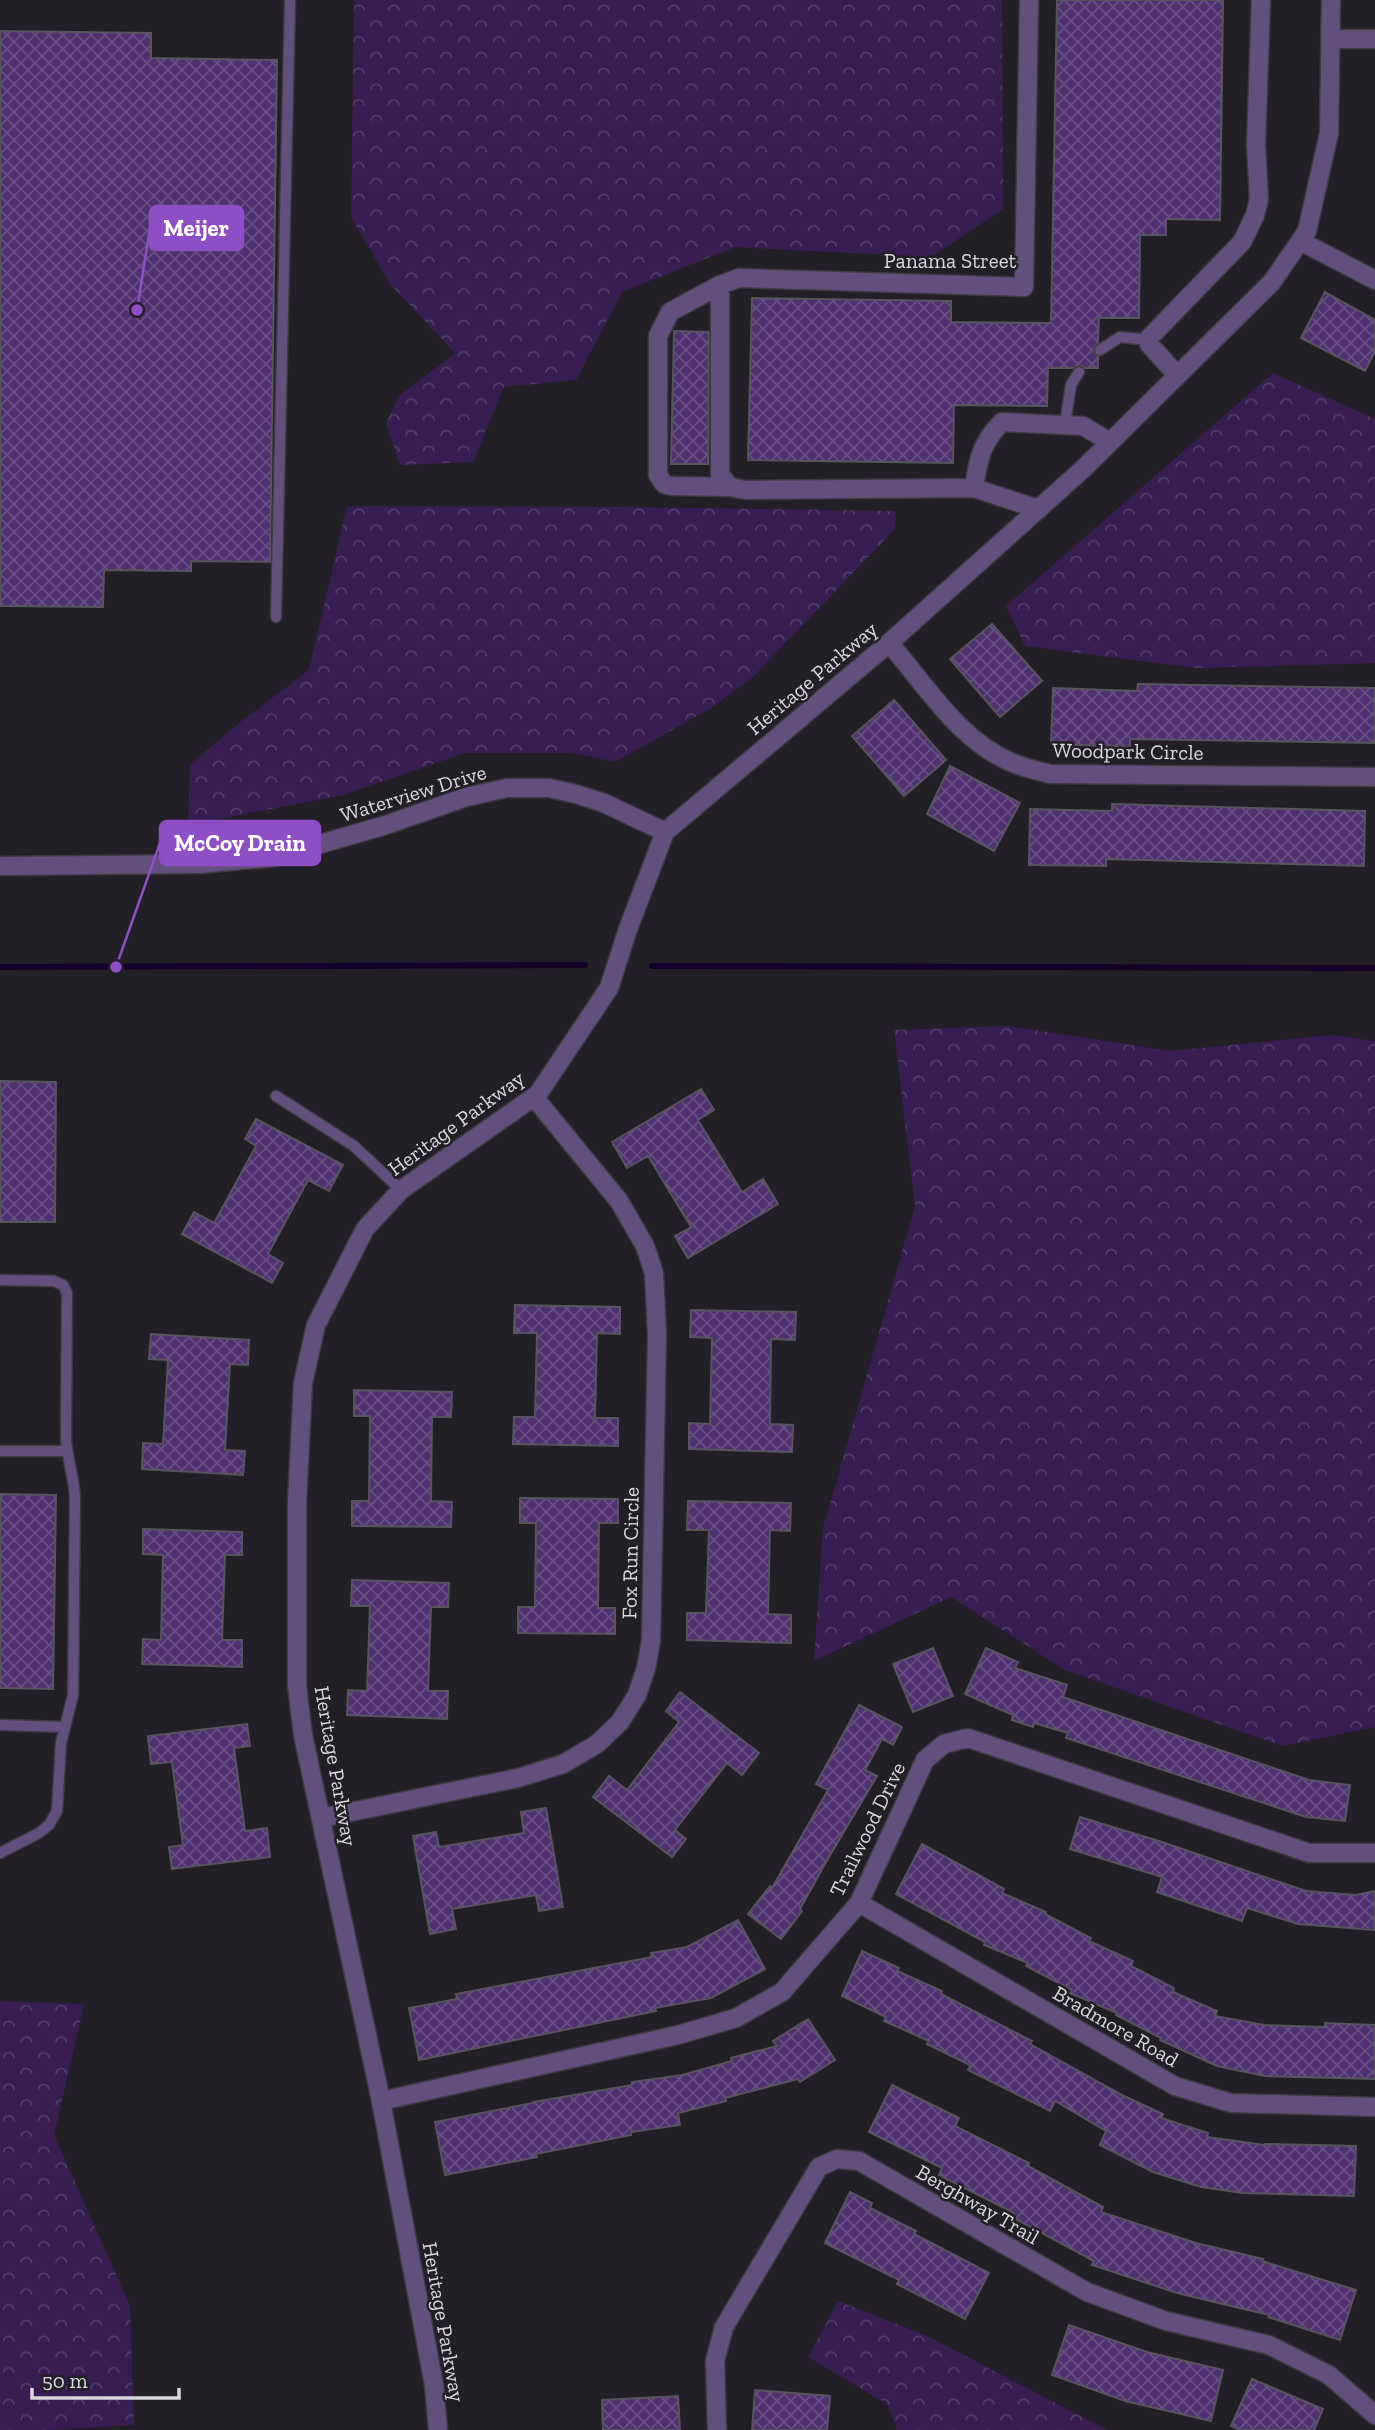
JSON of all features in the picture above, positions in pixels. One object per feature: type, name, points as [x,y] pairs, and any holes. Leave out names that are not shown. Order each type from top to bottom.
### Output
[{"type":"street","name":"Panama Street","points":[[1029,0],[1024,287],[739,278],[720,285],[670,312],[658,336],[658,475],[664,484],[672,486],[730,487],[746,490],[974,488],[1038,509]]},
{"type":"street","points":[[1177,375],[1149,344],[1149,340],[1242,242],[1255,215],[1259,199],[1256,145],[1261,0]]},
{"type":"street","name":"Heritage Parkway","points":[[439,2430],[434,2385],[381,2101],[303,1735],[298,1686],[297,1502],[303,1383],[316,1325],[365,1229],[401,1190],[534,1097],[609,988],[665,832],[889,643],[1038,509],[1272,282],[1307,231],[1329,133],[1331,0]]},
{"type":"street","points":[[1331,38],[1375,39]]},
{"type":"street","points":[[1300,241],[1375,280]]},
{"type":"street","points":[[720,285],[720,475],[730,487]]},
{"type":"street","points":[[974,488],[980,453],[993,431],[1002,422],[1083,426],[1110,442]]},
{"type":"street","name":"Woodpark Circle","points":[[889,643],[958,724],[979,743],[1012,762],[1050,774],[1375,777]]},
{"type":"street","name":"Waterview Drive","points":[[0,866],[200,863],[275,857],[386,825],[466,797],[507,788],[549,788],[576,794],[604,803],[665,832]]},
{"type":"street","name":"Fox Run Circle","points":[[321,1818],[517,1777],[563,1764],[597,1744],[620,1722],[637,1695],[646,1668],[651,1628],[657,1334],[654,1273],[645,1246],[619,1201],[534,1097]]},
{"type":"street","name":"Trailwood Drive","points":[[381,2101],[678,2035],[736,2018],[782,1992],[859,1903],[925,1760],[944,1744],[968,1738],[1308,1853],[1375,1853]]},
{"type":"street","name":"Bradmore Road","points":[[859,1903],[1175,2086],[1231,2103],[1375,2107]]},
{"type":"street","name":"Berghway Trail","points":[[717,2430],[715,2361],[724,2327],[819,2167],[837,2159],[859,2161],[1087,2292],[1166,2321],[1269,2345],[1329,2375],[1375,2415]]},
{"type":"lane","points":[[276,617],[290,0]]},
{"type":"lane","points":[[1100,350],[1120,337],[1149,340]]},
{"type":"lane","points":[[1065,424],[1071,384],[1079,372]]},
{"type":"lane","points":[[276,1096],[354,1146],[401,1190]]},
{"type":"lane","points":[[0,1280],[54,1282],[63,1285],[67,1293],[66,1451],[75,1481],[74,1682],[70,1712],[64,1727],[57,1811],[49,1825],[39,1833],[0,1853]]},
{"type":"lane","points":[[0,1451],[66,1451]]},
{"type":"lane","points":[[0,1725],[64,1727]]},
{"type":"green space","points":[[354,0],[1002,0],[1003,209],[931,257],[735,247],[622,292],[576,380],[504,387],[473,462],[400,465],[386,424],[398,397],[455,353],[390,284],[351,217]]},
{"type":"green space","points":[[1273,373],[1375,419],[1375,663],[1196,668],[1025,646],[1006,606]]},
{"type":"green space","points":[[347,506],[896,511],[895,529],[752,678],[711,708],[615,762],[573,753],[465,753],[343,795],[188,825],[190,765],[239,723],[309,670]]},
{"type":"green space","points":[[1008,1026],[1170,1051],[1332,1035],[1375,1041],[1375,1727],[1282,1746],[1065,1670],[951,1597],[814,1661],[823,1528],[915,1206],[894,1030]]},
{"type":"green space","points":[[0,2001],[84,2004],[54,2135],[130,2306],[134,2425],[0,2430]]},
{"type":"green space","points":[[838,2301],[927,2336],[1107,2430],[897,2430],[887,2404],[808,2357]]},
{"type":"building","points":[[1057,0],[1223,0],[1220,220],[1166,219],[1166,235],[1140,235],[1139,318],[1099,318],[1098,342],[1093,350],[1098,357],[1098,368],[1079,365],[1073,368],[1048,368],[1047,406],[954,405],[953,463],[748,460],[752,298],[951,301],[951,322],[1051,323]]},
{"type":"building","points":[[0,31],[151,33],[151,58],[277,60],[270,562],[191,561],[191,571],[104,570],[103,607],[0,606]]},
{"type":"building","points":[[1325,292],[1375,320],[1375,351],[1365,371],[1301,338]]},
{"type":"building","points":[[674,331],[709,332],[708,464],[671,464]]},
{"type":"building","points":[[992,624],[1042,681],[1000,717],[950,659]]},
{"type":"building","points":[[1138,684],[1375,688],[1375,743],[1130,739],[1130,747],[1051,744],[1053,688],[1137,691]]},
{"type":"building","points":[[894,700],[946,760],[904,796],[852,736]]},
{"type":"building","points":[[950,766],[1020,803],[994,851],[927,814]]},
{"type":"building","points":[[1112,804],[1365,811],[1364,866],[1106,859],[1106,866],[1029,865],[1030,809],[1112,811]]},
{"type":"building","points":[[0,1081],[56,1082],[55,1222],[0,1222]]},
{"type":"building","points":[[701,1089],[714,1110],[698,1120],[742,1192],[763,1179],[778,1204],[688,1258],[675,1236],[691,1227],[648,1156],[627,1168],[612,1142]]},
{"type":"building","points":[[256,1119],[343,1165],[329,1191],[308,1180],[268,1254],[283,1263],[272,1283],[182,1234],[194,1212],[214,1223],[256,1146],[245,1139]]},
{"type":"building","points":[[515,1305],[620,1307],[620,1334],[597,1333],[595,1418],[618,1418],[618,1446],[513,1444],[514,1417],[535,1417],[537,1333],[514,1333]]},
{"type":"building","points":[[691,1310],[796,1312],[795,1340],[771,1339],[770,1424],[793,1425],[792,1452],[689,1449],[689,1423],[710,1424],[712,1338],[690,1337]]},
{"type":"building","points":[[151,1334],[249,1340],[248,1365],[230,1364],[225,1450],[245,1451],[243,1475],[142,1469],[143,1443],[163,1444],[168,1360],[149,1359]]},
{"type":"building","points":[[354,1390],[452,1392],[451,1417],[432,1417],[431,1501],[452,1502],[451,1527],[352,1526],[352,1501],[369,1501],[370,1416],[354,1416]]},
{"type":"building","points":[[0,1494],[56,1495],[53,1689],[0,1688]]},
{"type":"building","points":[[520,1498],[618,1499],[618,1523],[599,1523],[598,1608],[615,1608],[615,1634],[518,1633],[518,1607],[535,1607],[536,1523],[520,1523]]},
{"type":"building","points":[[688,1501],[791,1503],[790,1531],[770,1530],[768,1614],[791,1615],[791,1643],[687,1640],[687,1613],[706,1613],[709,1530],[687,1530]]},
{"type":"building","points":[[143,1529],[242,1532],[242,1555],[225,1555],[222,1640],[242,1640],[242,1667],[142,1664],[143,1639],[161,1640],[163,1555],[143,1554]]},
{"type":"building","points":[[352,1580],[449,1583],[448,1607],[431,1607],[428,1691],[448,1691],[447,1719],[347,1715],[348,1690],[367,1691],[370,1606],[351,1606]]},
{"type":"building","points":[[933,1648],[953,1696],[913,1712],[893,1664]]},
{"type":"building","points":[[986,1648],[1018,1662],[1015,1668],[1067,1685],[1063,1697],[1309,1780],[1350,1785],[1345,1821],[1306,1817],[1066,1738],[1068,1733],[1012,1720],[1013,1715],[965,1694]]},
{"type":"building","points":[[680,1692],[759,1753],[742,1775],[727,1763],[675,1830],[686,1839],[672,1857],[593,1797],[609,1776],[627,1790],[679,1722],[666,1711]]},
{"type":"building","points":[[859,1705],[902,1727],[893,1745],[882,1739],[865,1770],[877,1776],[826,1862],[800,1909],[802,1911],[781,1939],[748,1914],[770,1886],[772,1888],[828,1790],[816,1784]]},
{"type":"building","points":[[247,1724],[250,1746],[234,1748],[245,1831],[267,1828],[270,1857],[172,1869],[169,1847],[183,1845],[172,1762],[151,1764],[148,1736]]},
{"type":"building","points":[[546,1808],[563,1907],[539,1911],[536,1895],[452,1909],[456,1929],[430,1934],[413,1836],[436,1832],[439,1847],[524,1833],[521,1812]]},
{"type":"building","points":[[1080,1817],[1306,1891],[1356,1895],[1375,1891],[1375,1930],[1298,1924],[1247,1908],[1242,1921],[1157,1892],[1162,1877],[1070,1849]]},
{"type":"building","points":[[922,1844],[1004,1889],[1002,1893],[1046,1912],[1045,1914],[1091,1938],[1089,1941],[1133,1961],[1131,1966],[1174,1988],[1173,1992],[1217,2011],[1215,2016],[1264,2025],[1375,2025],[1375,2079],[1265,2076],[1217,2066],[1160,2040],[1161,2038],[1116,2015],[1117,2013],[1070,1993],[1072,1990],[1026,1966],[1028,1963],[984,1945],[985,1942],[896,1894]]},
{"type":"building","points":[[738,1920],[765,1969],[711,1998],[419,2060],[409,2008],[457,1999],[456,1994],[652,1957],[651,1953],[687,1947]]},
{"type":"building","points":[[862,1951],[899,1968],[897,1971],[942,1991],[941,1994],[1032,2041],[1030,2044],[1124,2096],[1163,2114],[1161,2118],[1208,2133],[1207,2137],[1265,2145],[1356,2146],[1354,2196],[1243,2193],[1201,2187],[1153,2172],[1100,2145],[1106,2131],[1055,2101],[1050,2111],[968,2070],[970,2065],[927,2044],[929,2041],[884,2021],[886,2017],[842,1996]]},
{"type":"building","points":[[808,2019],[835,2060],[800,2082],[798,2079],[678,2113],[680,2125],[631,2132],[631,2135],[536,2154],[537,2157],[445,2175],[435,2122],[632,2085],[632,2082],[682,2075],[777,2046],[773,2041]]},
{"type":"building","points":[[892,2085],[959,2118],[955,2126],[1029,2163],[1028,2166],[1103,2207],[1101,2212],[1196,2243],[1263,2259],[1262,2261],[1356,2290],[1340,2340],[1268,2317],[1269,2315],[1177,2293],[1092,2265],[1094,2261],[1012,2217],[1014,2213],[939,2175],[942,2168],[869,2132]]},
{"type":"building","points":[[850,2192],[872,2203],[870,2208],[916,2231],[914,2234],[989,2273],[965,2319],[897,2284],[899,2280],[825,2243]]},
{"type":"building","points":[[1069,2325],[1147,2352],[1223,2370],[1211,2421],[1125,2401],[1052,2375]]},
{"type":"building","points":[[1252,2379],[1323,2409],[1314,2430],[1240,2430],[1231,2426]]},
{"type":"building","points":[[755,2390],[830,2396],[827,2430],[752,2430]]},
{"type":"building","points":[[678,2396],[680,2430],[603,2430],[602,2400]]},
{"type":"waterway","points":[[0,967],[585,965]]},
{"type":"waterway","points":[[652,966],[1375,968]]},
{"type":"place","name":"Meijer","points":[[137,310]]},
{"type":"place","name":"McCoy Drain","points":[[116,967]]}]
